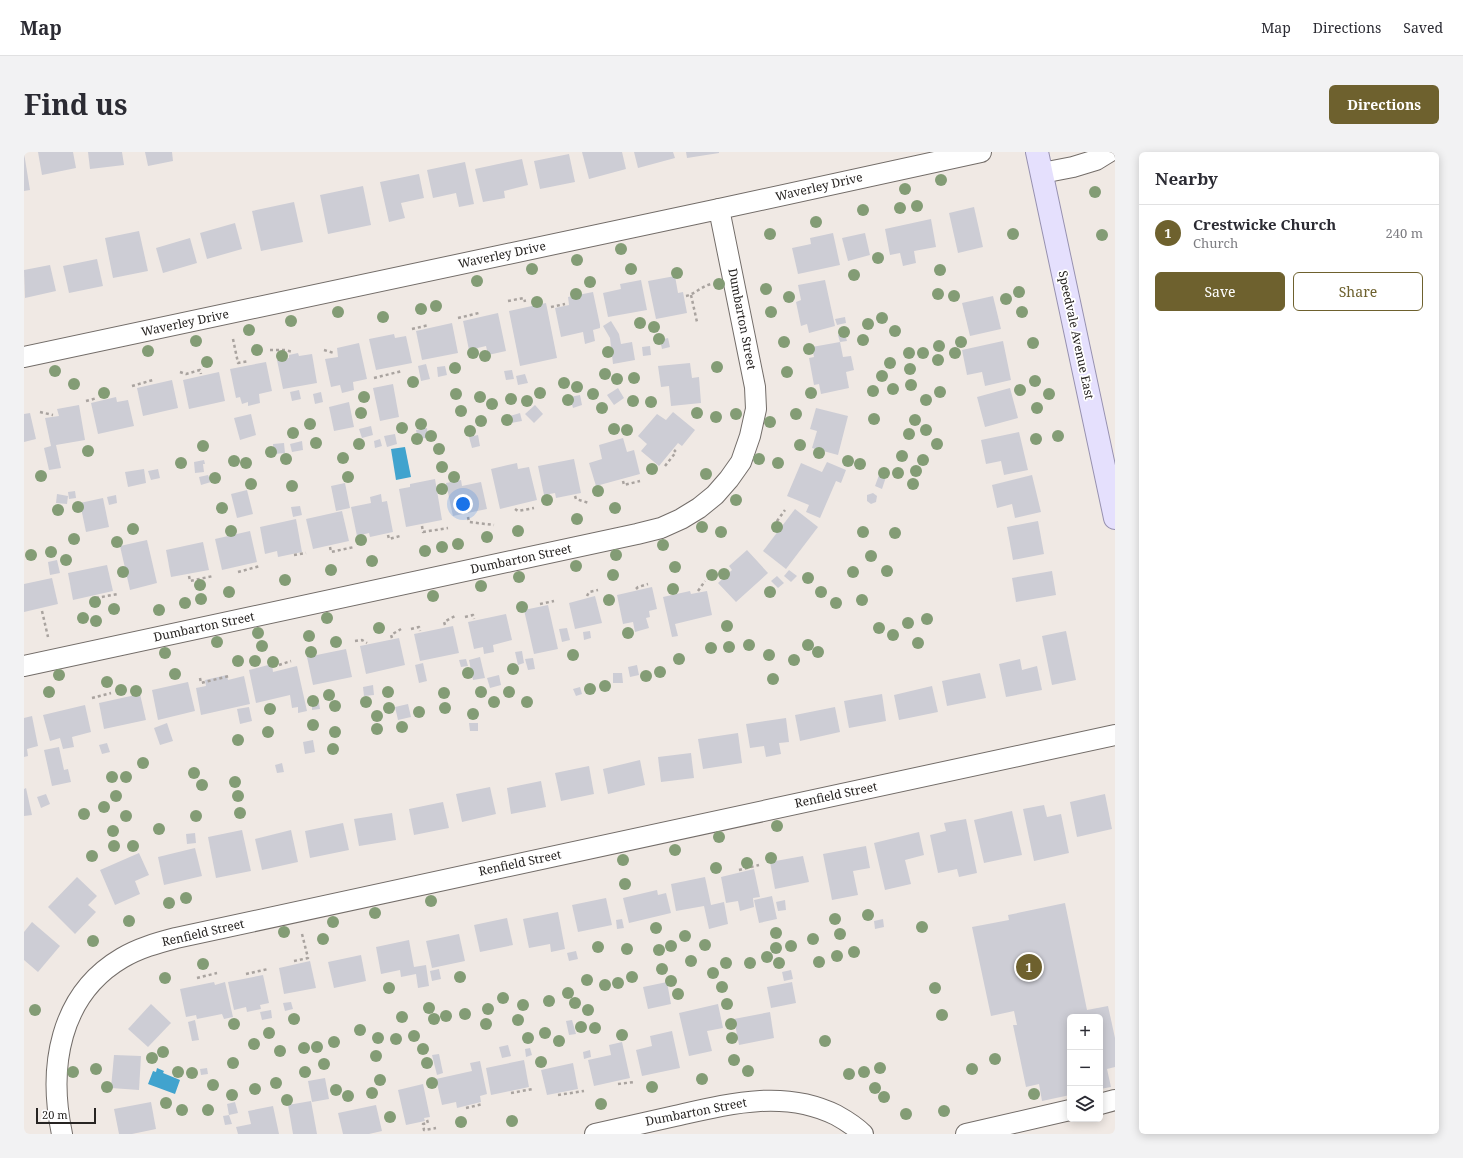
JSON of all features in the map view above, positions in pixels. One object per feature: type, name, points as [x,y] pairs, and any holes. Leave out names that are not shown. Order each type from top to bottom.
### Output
[{"type":"main road","name":"Speedvale Avenue East","points":[[1039,162],[1108,452],[1115,518]]},
{"type":"street","name":"Waverley Drive","points":[[24,357],[720,209],[980,152]]},
{"type":"street","points":[[1039,162],[1073,167],[1096,160],[1109,152]]},
{"type":"street","name":"Dumbarton Street","points":[[24,666],[637,534],[661,528],[681,519],[699,508],[715,495],[741,462],[750,436],[756,409],[755,387],[720,209]]},
{"type":"street","name":"Renfield Street","points":[[62,1134],[58,1112],[56,1080],[60,1044],[68,1018],[80,996],[90,985],[111,965],[136,950],[176,938],[1115,735]]},
{"type":"street","name":"Dumbarton Street","points":[[594,1134],[724,1104],[766,1100],[809,1104],[844,1119],[863,1134]]},
{"type":"street","points":[[1103,1103],[1115,1100]]},
{"type":"street","points":[[966,1134],[1067,1111]]},
{"type":"path","points":[[686,296],[691,295],[699,289],[711,284]]},
{"type":"path","points":[[691,295],[697,322]]},
{"type":"path","points":[[508,301],[524,298],[525,302]]},
{"type":"path","points":[[551,307],[566,304]]},
{"type":"path","points":[[458,318],[479,313]]},
{"type":"path","points":[[412,329],[429,325]]},
{"type":"path","points":[[233,339],[238,363],[249,361]]},
{"type":"path","points":[[270,350],[285,350],[293,352]]},
{"type":"path","points":[[324,350],[334,353]]},
{"type":"path","points":[[180,372],[186,374],[200,370],[201,374]]},
{"type":"path","points":[[374,378],[402,371]]},
{"type":"path","points":[[132,386],[153,380]]},
{"type":"path","points":[[86,401],[97,398]]},
{"type":"path","points":[[40,412],[53,415]]},
{"type":"path","points":[[665,466],[676,452],[674,450]]},
{"type":"path","points":[[623,481],[624,485],[640,481]]},
{"type":"path","points":[[575,496],[576,499],[589,503]]},
{"type":"path","points":[[514,509],[518,511],[534,508]]},
{"type":"path","points":[[775,530],[772,528],[785,510]]},
{"type":"path","points":[[468,517],[469,522],[494,525]]},
{"type":"path","points":[[422,526],[423,532],[448,528]]},
{"type":"path","points":[[388,535],[389,539],[400,536]]},
{"type":"path","points":[[330,547],[331,552],[354,547]]},
{"type":"path","points":[[294,555],[306,553]]},
{"type":"path","points":[[238,572],[260,566]]},
{"type":"path","points":[[189,576],[190,581],[213,576]]},
{"type":"path","points":[[698,591],[705,581]]},
{"type":"path","points":[[636,589],[648,584]]},
{"type":"path","points":[[587,596],[589,592],[598,590]]},
{"type":"path","points":[[96,598],[118,594]]},
{"type":"path","points":[[540,604],[554,601]]},
{"type":"path","points":[[42,611],[48,637]]},
{"type":"path","points":[[465,617],[473,615],[474,619]]},
{"type":"path","points":[[445,625],[444,622],[454,616]]},
{"type":"path","points":[[411,629],[419,627],[420,630]]},
{"type":"path","points":[[392,638],[391,635],[401,629]]},
{"type":"path","points":[[355,641],[362,640],[367,642]]},
{"type":"path","points":[[279,665],[291,662]]},
{"type":"path","points":[[200,678],[201,683],[229,676]]},
{"type":"path","points":[[92,698],[111,694]]},
{"type":"path","points":[[739,870],[759,865]]},
{"type":"path","points":[[294,961],[308,958],[302,934]]},
{"type":"path","points":[[246,974],[268,969]]},
{"type":"path","points":[[197,978],[217,973]]},
{"type":"path","points":[[618,1084],[634,1082]]},
{"type":"path","points":[[512,1093],[533,1089]]},
{"type":"path","points":[[558,1095],[584,1090]]},
{"type":"path","points":[[466,1108],[483,1104]]},
{"type":"path","points":[[427,1120],[428,1123],[423,1124],[424,1130],[436,1128]]},
{"type":"water","points":[[405,447],[411,477],[396,480],[391,449]]},
{"type":"water","points":[[157,1068],[164,1071],[163,1073],[180,1080],[175,1094],[148,1084],[153,1071],[156,1072]]},
{"type":"building","points":[[38,152],[73,152],[76,168],[42,175]]},
{"type":"building","points":[[88,152],[122,152],[124,165],[90,169]]},
{"type":"building","points":[[145,152],[172,152],[173,161],[148,166]]},
{"type":"building","points":[[582,152],[622,152],[626,169],[589,179]]},
{"type":"building","points":[[634,152],[673,152],[675,158],[638,168]]},
{"type":"building","points":[[686,152],[719,152],[719,153],[687,158]]},
{"type":"building","points":[[24,153],[30,190],[24,191]]},
{"type":"building","points":[[569,154],[575,182],[540,189],[534,161]]},
{"type":"building","points":[[522,159],[528,185],[504,191],[505,198],[483,202],[475,169]]},
{"type":"building","points":[[465,162],[474,204],[459,207],[456,193],[433,198],[427,170]]},
{"type":"building","points":[[419,174],[424,198],[401,203],[405,218],[389,222],[380,182]]},
{"type":"building","points":[[363,186],[371,225],[328,234],[320,195]]},
{"type":"building","points":[[294,202],[303,242],[261,251],[252,211]]},
{"type":"building","points":[[974,207],[983,247],[958,253],[949,213]]},
{"type":"building","points":[[931,219],[936,247],[914,251],[916,263],[903,266],[900,253],[890,255],[885,229]]},
{"type":"building","points":[[235,223],[242,249],[207,259],[200,233]]},
{"type":"building","points":[[139,231],[148,271],[113,278],[105,238]]},
{"type":"building","points":[[833,233],[840,265],[798,274],[792,248],[811,244],[810,238]]},
{"type":"building","points":[[865,233],[870,255],[848,261],[842,238]]},
{"type":"building","points":[[190,238],[197,263],[163,273],[156,248]]},
{"type":"building","points":[[97,259],[103,286],[69,293],[63,266]]},
{"type":"building","points":[[50,265],[56,291],[25,298],[24,270]]},
{"type":"building","points":[[675,276],[678,293],[683,292],[687,313],[656,319],[648,281]]},
{"type":"building","points":[[641,280],[647,310],[608,317],[603,293],[621,289],[620,284]]},
{"type":"building","points":[[825,280],[835,326],[809,333],[807,324],[801,326],[796,302],[801,300],[798,285]]},
{"type":"building","points":[[593,292],[600,325],[600,328],[593,330],[595,341],[585,344],[583,332],[561,337],[555,308],[569,305],[568,297]]},
{"type":"building","points":[[993,296],[1001,329],[970,336],[962,303]]},
{"type":"building","points":[[546,303],[557,358],[520,366],[509,311]]},
{"type":"building","points":[[498,313],[506,351],[488,355],[486,346],[469,350],[463,321]]},
{"type":"building","points":[[845,317],[846,323],[837,325],[835,319]]},
{"type":"building","points":[[611,321],[619,334],[621,344],[632,342],[635,360],[613,364],[610,338],[603,326]]},
{"type":"building","points":[[452,323],[458,353],[422,360],[416,331]]},
{"type":"building","points":[[394,334],[395,338],[406,336],[412,363],[376,370],[369,339]]},
{"type":"building","points":[[845,334],[847,341],[840,342],[838,335]]},
{"type":"building","points":[[668,338],[670,347],[662,349],[660,340]]},
{"type":"building","points":[[1003,341],[1011,380],[985,386],[982,372],[967,375],[962,350]]},
{"type":"building","points":[[840,342],[843,357],[851,356],[854,370],[846,372],[849,388],[821,394],[819,384],[814,385],[809,358],[814,357],[812,347]]},
{"type":"building","points":[[359,343],[367,379],[353,382],[354,390],[342,393],[340,385],[331,387],[325,359],[338,357],[337,348]]},
{"type":"building","points":[[650,346],[651,355],[643,356],[642,347]]},
{"type":"building","points":[[298,353],[299,356],[312,354],[317,383],[283,389],[277,360],[289,358],[289,355]]},
{"type":"building","points":[[266,362],[272,391],[259,394],[260,403],[248,406],[248,402],[242,404],[240,397],[236,398],[230,369]]},
{"type":"building","points":[[690,363],[692,378],[699,377],[701,403],[671,406],[669,386],[661,387],[658,366]]},
{"type":"building","points":[[426,364],[430,379],[421,381],[418,366]]},
{"type":"building","points":[[445,366],[447,375],[438,377],[437,367]]},
{"type":"building","points":[[512,370],[514,379],[506,380],[504,371]]},
{"type":"building","points":[[219,372],[225,401],[189,409],[183,380]]},
{"type":"building","points":[[525,374],[528,383],[518,385],[516,376]]},
{"type":"building","points":[[172,380],[178,408],[143,416],[137,388]]},
{"type":"building","points":[[393,384],[399,417],[380,421],[373,388]]},
{"type":"building","points":[[618,388],[624,398],[614,405],[607,395]]},
{"type":"building","points":[[1010,388],[1018,418],[985,427],[977,397]]},
{"type":"building","points":[[299,390],[301,399],[292,401],[290,392]]},
{"type":"building","points":[[321,392],[323,402],[315,404],[313,394]]},
{"type":"building","points":[[580,395],[582,405],[573,408],[570,397]]},
{"type":"building","points":[[116,397],[117,402],[128,400],[134,426],[98,434],[91,403]]},
{"type":"building","points":[[349,402],[354,427],[334,431],[329,407]]},
{"type":"building","points":[[79,405],[85,440],[56,445],[61,468],[49,470],[44,448],[51,446],[45,418],[59,416],[57,409]]},
{"type":"building","points":[[535,405],[543,414],[534,423],[525,414]]},
{"type":"building","points":[[816,408],[848,416],[838,455],[812,448],[817,431],[810,429]]},
{"type":"building","points":[[673,412],[695,430],[682,446],[678,443],[659,466],[641,451],[647,444],[638,436],[657,414],[666,420]]},
{"type":"building","points":[[30,413],[36,439],[24,442],[24,414]]},
{"type":"building","points":[[520,413],[522,421],[511,423],[510,416]]},
{"type":"building","points":[[251,414],[256,435],[240,440],[234,418]]},
{"type":"building","points":[[371,426],[373,435],[362,438],[359,429]]},
{"type":"building","points":[[427,428],[428,437],[418,440],[416,430]]},
{"type":"building","points":[[1019,432],[1028,470],[1004,475],[1001,461],[986,464],[981,440]]},
{"type":"building","points":[[395,434],[397,444],[387,447],[384,436]]},
{"type":"building","points":[[478,435],[480,446],[472,448],[469,437]]},
{"type":"building","points":[[623,438],[627,452],[634,450],[640,474],[596,486],[589,463],[602,459],[599,445]]},
{"type":"building","points":[[380,439],[382,446],[375,448],[374,441]]},
{"type":"building","points":[[302,441],[303,450],[292,452],[290,444]]},
{"type":"building","points":[[284,443],[285,453],[274,454],[273,444]]},
{"type":"building","points":[[574,459],[581,493],[556,498],[555,493],[544,495],[538,466]]},
{"type":"building","points":[[204,460],[204,472],[195,473],[194,462]]},
{"type":"building","points":[[827,462],[846,470],[841,483],[836,481],[820,518],[806,512],[809,505],[787,496],[801,463],[822,472]]},
{"type":"building","points":[[517,463],[518,469],[529,467],[537,500],[500,509],[491,469]]},
{"type":"building","points":[[144,469],[146,483],[128,487],[125,472]]},
{"type":"building","points":[[158,469],[160,478],[151,480],[148,471]]},
{"type":"building","points":[[208,475],[211,482],[201,485],[199,477]]},
{"type":"building","points":[[879,475],[886,477],[882,489],[875,486]]},
{"type":"building","points":[[1032,475],[1041,512],[1015,518],[1012,504],[997,508],[992,485]]},
{"type":"building","points":[[435,479],[442,520],[406,527],[399,489],[410,487],[410,484]]},
{"type":"building","points":[[461,480],[462,486],[481,482],[487,509],[453,516],[446,483]]},
{"type":"building","points":[[345,483],[350,508],[336,511],[331,486]]},
{"type":"building","points":[[247,490],[253,514],[237,518],[231,494]]},
{"type":"building","points":[[75,491],[76,498],[69,499],[68,492]]},
{"type":"building","points":[[873,493],[877,496],[876,502],[871,504],[867,501],[867,495]]},
{"type":"building","points":[[57,494],[68,496],[67,504],[56,503]]},
{"type":"building","points":[[381,494],[382,502],[387,501],[393,532],[370,537],[369,533],[357,536],[351,507],[371,503],[370,497]]},
{"type":"building","points":[[116,495],[117,503],[109,505],[107,497]]},
{"type":"building","points":[[103,498],[109,527],[86,532],[80,503]]},
{"type":"building","points":[[300,506],[302,515],[293,517],[291,507]]},
{"type":"building","points":[[795,509],[818,527],[786,569],[763,551]]},
{"type":"building","points":[[342,511],[349,541],[313,549],[306,519]]},
{"type":"building","points":[[296,519],[302,552],[278,557],[277,551],[265,554],[260,527]]},
{"type":"building","points":[[1038,521],[1044,554],[1013,560],[1007,527]]},
{"type":"building","points":[[250,531],[257,562],[222,570],[215,539]]},
{"type":"building","points":[[147,540],[157,583],[130,590],[120,546]]},
{"type":"building","points":[[203,542],[209,570],[171,577],[166,550]]},
{"type":"building","points":[[747,550],[768,573],[736,602],[718,583],[732,570],[729,566]]},
{"type":"building","points":[[57,560],[60,573],[50,575],[48,562]]},
{"type":"building","points":[[107,565],[113,591],[73,600],[68,573]]},
{"type":"building","points":[[789,570],[797,576],[791,582],[784,576]]},
{"type":"building","points":[[1052,571],[1056,595],[1016,602],[1012,578]]},
{"type":"building","points":[[777,576],[784,583],[778,588],[771,581]]},
{"type":"building","points":[[52,578],[58,604],[24,612],[24,584]]},
{"type":"building","points":[[652,587],[657,609],[649,611],[650,617],[646,618],[649,628],[635,632],[633,622],[623,624],[617,595]]},
{"type":"building","points":[[690,591],[691,594],[707,591],[712,615],[675,624],[678,636],[672,637],[663,597]]},
{"type":"building","points":[[595,596],[602,623],[575,629],[569,603]]},
{"type":"building","points":[[548,605],[558,649],[534,654],[524,610]]},
{"type":"building","points":[[506,614],[512,640],[493,645],[494,652],[484,654],[483,647],[474,649],[468,622]]},
{"type":"building","points":[[453,626],[459,653],[420,661],[414,634]]},
{"type":"building","points":[[567,628],[570,640],[562,642],[559,629]]},
{"type":"building","points":[[590,631],[591,638],[584,640],[583,632]]},
{"type":"building","points":[[1066,631],[1076,680],[1052,685],[1042,636]]},
{"type":"building","points":[[399,638],[405,665],[366,674],[360,646]]},
{"type":"building","points":[[346,649],[352,677],[313,685],[307,657]]},
{"type":"building","points":[[522,651],[524,663],[518,665],[515,652]]},
{"type":"building","points":[[480,657],[485,678],[473,680],[469,660]]},
{"type":"building","points":[[533,658],[535,669],[528,670],[525,659]]},
{"type":"building","points":[[466,659],[468,666],[461,667],[459,660]]},
{"type":"building","points":[[1020,659],[1022,670],[1037,666],[1042,690],[1006,697],[999,664]]},
{"type":"building","points":[[423,663],[427,681],[419,683],[415,665]]},
{"type":"building","points":[[272,664],[273,672],[297,666],[307,711],[298,713],[298,707],[292,708],[290,695],[256,703],[249,670]]},
{"type":"building","points":[[637,665],[639,675],[630,677],[628,667]]},
{"type":"building","points":[[613,673],[622,673],[623,683],[613,683]]},
{"type":"building","points":[[980,673],[986,698],[947,706],[942,681]]},
{"type":"building","points":[[227,675],[228,680],[244,676],[250,704],[201,715],[196,688],[206,686],[205,680]]},
{"type":"building","points":[[499,675],[501,685],[490,688],[487,678]]},
{"type":"building","points":[[188,682],[195,711],[158,720],[152,690]]},
{"type":"building","points":[[373,685],[374,695],[364,696],[363,687]]},
{"type":"building","points":[[932,686],[938,712],[899,720],[894,695]]},
{"type":"building","points":[[580,687],[582,694],[576,696],[573,689]]},
{"type":"building","points":[[140,694],[146,720],[104,729],[99,703]]},
{"type":"building","points":[[882,694],[886,721],[849,728],[844,701]]},
{"type":"building","points":[[319,703],[320,709],[312,710],[312,704]]},
{"type":"building","points":[[408,704],[411,717],[398,720],[395,707]]},
{"type":"building","points":[[85,705],[91,732],[72,737],[74,747],[63,749],[60,738],[50,741],[43,715]]},
{"type":"building","points":[[249,707],[252,721],[240,724],[237,709]]},
{"type":"building","points":[[835,707],[840,732],[800,741],[795,715]]},
{"type":"building","points":[[32,716],[38,746],[27,749],[28,756],[24,757],[24,718]]},
{"type":"building","points":[[786,718],[789,742],[779,743],[781,754],[766,757],[764,746],[750,748],[746,724]]},
{"type":"building","points":[[167,723],[173,741],[160,745],[154,728]]},
{"type":"building","points":[[469,723],[478,723],[478,731],[470,731]]},
{"type":"building","points":[[738,733],[742,763],[703,769],[698,739]]},
{"type":"building","points":[[313,740],[315,752],[305,754],[303,742]]},
{"type":"building","points":[[107,743],[110,752],[102,754],[99,745]]},
{"type":"building","points":[[59,747],[64,770],[68,769],[71,782],[52,786],[44,750]]},
{"type":"building","points":[[691,753],[694,778],[661,782],[658,757]]},
{"type":"building","points":[[640,760],[645,785],[608,794],[603,769]]},
{"type":"building","points":[[282,763],[284,772],[277,773],[275,765]]},
{"type":"building","points":[[589,766],[594,794],[561,801],[555,773]]},
{"type":"building","points":[[541,781],[546,807],[511,814],[507,788]]},
{"type":"building","points":[[490,787],[496,814],[462,822],[456,794]]},
{"type":"building","points":[[26,788],[32,815],[24,816],[24,789]]},
{"type":"building","points":[[46,794],[50,804],[41,808],[37,797]]},
{"type":"building","points":[[1105,794],[1112,829],[1077,837],[1070,802]]},
{"type":"building","points":[[443,802],[449,828],[414,835],[409,809]]},
{"type":"building","points":[[1044,805],[1047,817],[1061,814],[1069,853],[1034,861],[1023,809]]},
{"type":"building","points":[[1012,811],[1022,855],[984,863],[974,820]]},
{"type":"building","points":[[392,813],[396,840],[359,846],[354,819]]},
{"type":"building","points":[[966,819],[977,873],[959,877],[957,869],[938,873],[930,835],[946,831],[944,823]]},
{"type":"building","points":[[343,823],[349,850],[310,858],[305,831]]},
{"type":"building","points":[[242,830],[251,871],[216,878],[208,837]]},
{"type":"building","points":[[291,830],[298,862],[262,870],[255,839]]},
{"type":"building","points":[[919,832],[924,855],[905,860],[911,884],[885,890],[874,843]]},
{"type":"building","points":[[195,833],[196,843],[187,844],[186,834]]},
{"type":"building","points":[[866,846],[870,868],[853,871],[858,895],[832,900],[823,854]]},
{"type":"building","points":[[195,848],[202,876],[164,885],[158,857]]},
{"type":"building","points":[[139,853],[149,875],[135,881],[140,894],[115,905],[100,870]]},
{"type":"building","points":[[803,856],[809,882],[775,889],[770,862]]},
{"type":"building","points":[[754,869],[760,897],[753,898],[754,907],[740,911],[738,901],[726,903],[721,877]]},
{"type":"building","points":[[77,877],[97,896],[88,905],[96,912],[75,934],[48,907]]},
{"type":"building","points":[[705,877],[711,905],[724,902],[728,924],[709,929],[704,906],[676,911],[671,884]]},
{"type":"building","points":[[657,890],[658,895],[666,893],[671,913],[629,923],[623,898]]},
{"type":"building","points":[[772,896],[777,919],[759,923],[754,900]]},
{"type":"building","points":[[606,898],[612,925],[578,932],[572,905]]},
{"type":"building","points":[[785,900],[786,910],[778,911],[776,902]]},
{"type":"building","points":[[1065,903],[1087,1010],[1108,1006],[1115,1038],[1115,1067],[1107,1069],[1111,1087],[1103,1088],[1103,1014],[1067,1014],[1067,1096],[1042,1101],[1039,1084],[1026,1087],[1013,1025],[1017,1025],[1014,1011],[991,1016],[972,927],[1009,920],[1008,915]]},
{"type":"building","points":[[558,912],[565,949],[551,952],[550,944],[529,948],[523,919]]},
{"type":"building","points":[[507,918],[513,945],[480,952],[474,925]]},
{"type":"building","points":[[622,919],[624,928],[617,929],[616,920]]},
{"type":"building","points":[[883,919],[884,927],[875,929],[874,921]]},
{"type":"building","points":[[32,922],[60,946],[38,972],[24,960],[24,932]]},
{"type":"building","points":[[459,934],[465,961],[432,968],[426,941]]},
{"type":"building","points":[[409,940],[414,967],[426,965],[429,986],[418,988],[416,974],[401,977],[400,970],[381,974],[376,947]]},
{"type":"building","points":[[576,951],[578,959],[569,961],[567,953]]},
{"type":"building","points":[[361,955],[366,981],[334,988],[328,962]]},
{"type":"building","points":[[310,961],[316,988],[284,994],[279,968]]},
{"type":"building","points":[[439,969],[441,979],[432,981],[430,971]]},
{"type":"building","points":[[791,970],[793,979],[784,981],[782,972]]},
{"type":"building","points":[[263,975],[269,1003],[260,1005],[261,1009],[247,1012],[246,1007],[234,1010],[228,982]]},
{"type":"building","points":[[214,982],[215,985],[225,982],[233,1017],[224,1019],[222,1014],[197,1019],[196,1015],[186,1017],[180,989]]},
{"type":"building","points":[[667,982],[671,1004],[648,1009],[643,987]]},
{"type":"building","points":[[792,982],[796,1003],[771,1008],[767,987]]},
{"type":"building","points":[[291,1002],[293,1009],[285,1011],[283,1003]]},
{"type":"building","points":[[151,1004],[171,1023],[148,1047],[128,1029]]},
{"type":"building","points":[[718,1004],[723,1028],[707,1031],[712,1051],[689,1056],[679,1013]]},
{"type":"building","points":[[271,1010],[272,1018],[262,1020],[260,1012]]},
{"type":"building","points":[[770,1012],[774,1038],[739,1045],[734,1019]]},
{"type":"building","points":[[195,1020],[199,1040],[192,1041],[188,1022]]},
{"type":"building","points":[[572,1020],[576,1034],[569,1035],[566,1021]]},
{"type":"building","points":[[672,1031],[680,1068],[642,1076],[636,1050],[652,1046],[650,1036]]},
{"type":"building","points":[[622,1042],[630,1078],[594,1086],[588,1060],[611,1055],[609,1045]]},
{"type":"building","points":[[508,1045],[511,1056],[502,1058],[499,1047]]},
{"type":"building","points":[[530,1048],[532,1055],[526,1057],[525,1049]]},
{"type":"building","points":[[590,1050],[591,1057],[584,1059],[583,1052]]},
{"type":"building","points":[[439,1054],[443,1073],[437,1075],[432,1055]]},
{"type":"building","points":[[114,1055],[141,1056],[139,1090],[111,1088]]},
{"type":"building","points":[[524,1060],[529,1087],[491,1095],[486,1068]]},
{"type":"building","points":[[480,1061],[487,1094],[480,1096],[481,1102],[457,1108],[456,1102],[442,1105],[436,1079],[472,1071],[470,1063]]},
{"type":"building","points":[[573,1063],[578,1089],[547,1095],[541,1070]]},
{"type":"building","points":[[207,1068],[208,1074],[201,1075],[200,1069]]},
{"type":"building","points":[[325,1078],[329,1099],[312,1102],[308,1081]]},
{"type":"building","points":[[423,1084],[430,1117],[424,1118],[425,1121],[406,1125],[398,1090]]},
{"type":"building","points":[[311,1101],[317,1134],[293,1134],[288,1105]]},
{"type":"building","points":[[151,1102],[156,1129],[132,1134],[119,1134],[114,1109]]},
{"type":"building","points":[[235,1102],[238,1113],[229,1115],[227,1104]]},
{"type":"building","points":[[376,1105],[382,1131],[369,1134],[343,1134],[338,1113]]},
{"type":"building","points":[[273,1106],[279,1134],[238,1134],[236,1127],[251,1124],[248,1111]]},
{"type":"building","points":[[229,1115],[232,1124],[225,1125],[223,1116]]},
{"type":"place","name":"Crestwicke Church","points":[[1029,967]]}]
